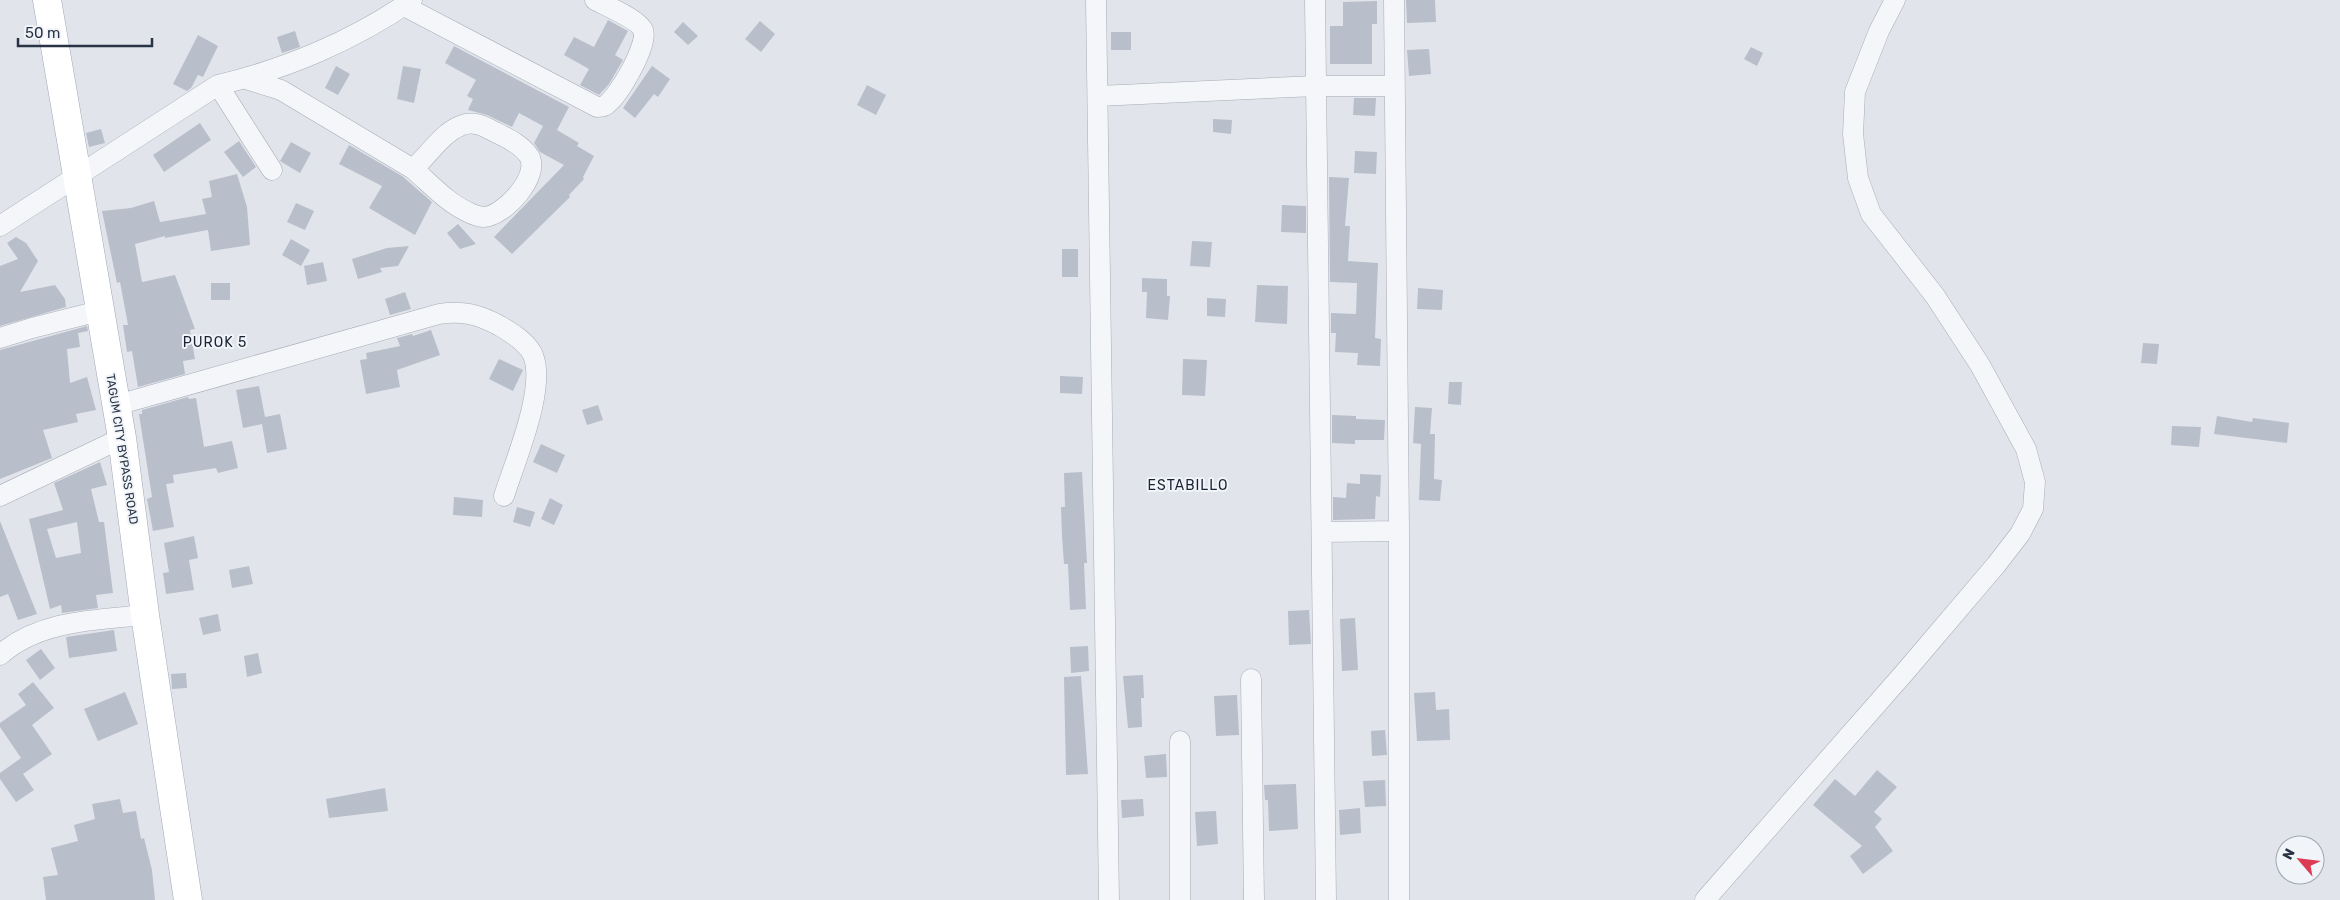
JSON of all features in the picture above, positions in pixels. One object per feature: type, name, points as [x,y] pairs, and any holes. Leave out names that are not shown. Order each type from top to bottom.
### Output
[{"type":"main road","name":"TAGUM CITY BYPASS ROAD","points":[[47,0],[78,176],[99,311],[117,405],[145,615],[188,900]]},
{"type":"street","points":[[0,226],[218,85],[246,79],[343,41],[408,3],[596,108],[607,106],[631,70],[645,38],[643,29],[633,20],[594,0]]},
{"type":"street","points":[[1096,0],[1109,900]]},
{"type":"street","points":[[1315,0],[1326,900]]},
{"type":"street","points":[[1394,0],[1399,531],[1399,900]]},
{"type":"street","points":[[1704,900],[1906,672],[1996,565],[2020,534],[2033,509],[2035,482],[2026,449],[1980,365],[1935,296],[1872,214],[1858,178],[1853,134],[1855,92],[1879,31],[1895,0]]},
{"type":"street","points":[[246,79],[281,90],[413,169],[450,202],[470,213],[485,217],[498,211],[525,186],[532,170],[530,158],[521,148],[501,135],[472,122],[450,132],[413,169]]},
{"type":"street","points":[[218,85],[272,170]]},
{"type":"street","points":[[1098,96],[1316,86],[1394,86]]},
{"type":"street","points":[[0,338],[99,311]]},
{"type":"street","points":[[117,405],[439,314],[457,311],[476,314],[517,336],[531,352],[538,370],[534,398],[504,496]]},
{"type":"street","points":[[0,494],[122,438]]},
{"type":"street","points":[[1322,532],[1399,531]]},
{"type":"street","points":[[0,655],[41,630],[71,622],[145,615]]},
{"type":"street","points":[[1251,679],[1254,900]]},
{"type":"street","points":[[1180,741],[1180,900]]},
{"type":"building","points":[[1406,0],[1435,0],[1436,22],[1407,23]]},
{"type":"building","points":[[1377,1],[1377,24],[1372,24],[1372,64],[1330,64],[1330,26],[1343,26],[1343,2]]},
{"type":"building","points":[[608,20],[628,31],[615,55],[623,60],[609,84],[599,95],[580,85],[589,69],[564,55],[574,37],[594,47]]},
{"type":"building","points":[[760,21],[775,34],[761,52],[745,39]]},
{"type":"building","points":[[683,22],[698,36],[688,45],[674,32]]},
{"type":"building","points":[[295,31],[300,47],[282,53],[277,37]]},
{"type":"building","points":[[1111,32],[1131,32],[1131,50],[1111,50]]},
{"type":"building","points":[[198,35],[218,46],[203,77],[198,75],[191,88],[187,91],[173,84]]},
{"type":"building","points":[[454,46],[569,107],[557,130],[579,143],[577,146],[594,156],[583,177],[584,179],[569,195],[570,197],[512,254],[494,237],[564,165],[540,152],[534,143],[543,126],[519,113],[512,127],[487,115],[468,110],[473,99],[467,96],[476,80],[445,63]]},
{"type":"building","points":[[1751,47],[1763,53],[1757,66],[1744,59]]},
{"type":"building","points":[[1429,49],[1431,74],[1409,76],[1407,50]]},
{"type":"building","points":[[336,66],[350,74],[338,95],[325,88]]},
{"type":"building","points":[[403,66],[421,69],[414,103],[397,99]]},
{"type":"building","points":[[652,66],[670,79],[658,97],[654,94],[635,118],[623,108]]},
{"type":"building","points":[[867,85],[886,95],[876,115],[857,105]]},
{"type":"building","points":[[1354,98],[1376,98],[1375,116],[1353,115]]},
{"type":"building","points":[[1213,119],[1232,120],[1231,134],[1213,132]]},
{"type":"building","points":[[200,123],[211,140],[164,172],[153,155]]},
{"type":"building","points":[[101,129],[105,143],[89,147],[86,133]]},
{"type":"building","points":[[239,141],[256,167],[243,177],[224,152]]},
{"type":"building","points":[[291,142],[311,153],[300,173],[280,161]]},
{"type":"building","points":[[349,145],[402,176],[432,202],[415,235],[369,208],[382,186],[339,164]]},
{"type":"building","points":[[1355,151],[1377,152],[1376,174],[1354,173]]},
{"type":"building","points":[[237,174],[247,207],[250,245],[211,251],[208,230],[165,238],[165,236],[135,244],[142,282],[175,275],[195,329],[190,330],[195,359],[183,361],[185,374],[138,387],[132,351],[127,352],[123,325],[128,325],[120,282],[117,283],[102,211],[131,208],[154,201],[160,222],[206,214],[202,199],[212,197],[209,181]]},
{"type":"building","points":[[1329,177],[1349,178],[1345,226],[1350,226],[1348,261],[1378,263],[1375,338],[1381,339],[1380,366],[1357,365],[1358,353],[1335,352],[1336,333],[1331,333],[1331,313],[1356,314],[1357,283],[1330,282]]},
{"type":"building","points":[[296,203],[314,211],[305,230],[287,222]]},
{"type":"building","points":[[1282,205],[1306,206],[1306,233],[1281,232]]},
{"type":"building","points":[[458,224],[476,244],[460,249],[447,233]]},
{"type":"building","points":[[16,237],[26,243],[38,261],[20,292],[55,285],[65,299],[66,307],[0,326],[0,266],[18,259],[7,243]]},
{"type":"building","points":[[291,239],[310,250],[301,266],[282,255]]},
{"type":"building","points":[[1192,241],[1212,242],[1210,267],[1190,266]]},
{"type":"building","points":[[409,246],[398,266],[380,268],[382,272],[358,279],[352,259],[387,248]]},
{"type":"building","points":[[1062,249],[1078,249],[1078,277],[1062,277]]},
{"type":"building","points":[[323,262],[327,281],[307,285],[304,266]]},
{"type":"building","points":[[1142,278],[1167,279],[1167,296],[1170,296],[1168,320],[1146,318],[1147,292],[1142,292]]},
{"type":"building","points":[[211,283],[230,283],[230,300],[211,300]]},
{"type":"building","points":[[1257,285],[1288,286],[1287,324],[1255,322]]},
{"type":"building","points":[[1418,288],[1443,290],[1442,310],[1417,309]]},
{"type":"building","points":[[405,292],[411,309],[390,315],[385,299]]},
{"type":"building","points":[[1207,298],[1226,299],[1225,317],[1207,316]]},
{"type":"building","points":[[87,326],[88,331],[78,333],[80,347],[67,349],[70,383],[87,377],[96,410],[76,414],[78,422],[43,430],[52,458],[0,479],[0,350]]},
{"type":"building","points":[[431,330],[440,355],[397,370],[400,387],[366,394],[360,360],[367,359],[366,353],[400,346],[397,338],[412,334],[413,336]]},
{"type":"building","points":[[2143,343],[2159,344],[2157,364],[2141,363]]},
{"type":"building","points":[[499,359],[523,370],[513,391],[489,379]]},
{"type":"building","points":[[1183,359],[1207,360],[1205,396],[1182,395]]},
{"type":"building","points":[[1060,376],[1083,377],[1082,394],[1060,393]]},
{"type":"building","points":[[1449,382],[1462,382],[1461,405],[1448,404]]},
{"type":"building","points":[[259,386],[265,417],[280,414],[287,449],[267,453],[262,424],[243,428],[236,390]]},
{"type":"building","points":[[188,397],[189,399],[196,398],[204,447],[232,441],[238,468],[218,473],[216,468],[173,475],[174,483],[166,484],[174,527],[153,531],[147,499],[152,497],[139,414],[142,414],[142,410]]},
{"type":"building","points":[[598,405],[603,420],[587,425],[582,410]]},
{"type":"building","points":[[1415,407],[1432,408],[1430,434],[1435,434],[1434,479],[1442,480],[1440,501],[1419,500],[1421,444],[1413,443]]},
{"type":"building","points":[[1332,415],[1356,416],[1356,419],[1385,420],[1384,440],[1355,440],[1355,444],[1332,443]]},
{"type":"building","points":[[2217,416],[2252,422],[2253,418],[2289,423],[2287,443],[2214,434]]},
{"type":"building","points":[[2172,426],[2201,427],[2199,447],[2171,445]]},
{"type":"building","points":[[541,444],[565,455],[557,473],[533,462]]},
{"type":"building","points":[[100,462],[107,485],[91,489],[99,522],[104,522],[113,593],[96,595],[98,608],[62,613],[61,605],[50,609],[29,519],[63,510],[54,483]],"holes":[[[77,522],[81,553],[56,558],[47,529]]]},
{"type":"building","points":[[1082,472],[1087,563],[1084,563],[1086,609],[1070,610],[1068,564],[1064,564],[1061,507],[1065,507],[1064,473]]},
{"type":"building","points":[[1360,474],[1381,475],[1380,497],[1376,496],[1375,519],[1333,520],[1333,497],[1346,498],[1347,483],[1360,484]]},
{"type":"building","points":[[454,497],[483,500],[482,517],[453,515]]},
{"type":"building","points":[[550,498],[563,505],[554,525],[541,519]]},
{"type":"building","points":[[517,507],[535,512],[530,527],[513,522]]},
{"type":"building","points":[[0,521],[37,614],[18,620],[8,594],[0,597]]},
{"type":"building","points":[[194,536],[198,558],[189,560],[194,590],[166,594],[163,573],[169,572],[164,543]]},
{"type":"building","points":[[249,566],[253,584],[232,588],[229,570]]},
{"type":"building","points":[[1309,610],[1311,644],[1289,645],[1288,611]]},
{"type":"building","points":[[218,614],[221,631],[203,635],[199,618]]},
{"type":"building","points":[[1355,618],[1358,670],[1342,671],[1340,619]]},
{"type":"building","points":[[114,630],[117,651],[69,658],[66,637]]},
{"type":"building","points":[[1088,646],[1089,671],[1071,673],[1070,647]]},
{"type":"building","points":[[41,649],[55,668],[40,680],[26,660]]},
{"type":"building","points":[[258,653],[262,673],[247,677],[244,656]]},
{"type":"building","points":[[186,673],[187,688],[172,689],[171,674]]},
{"type":"building","points":[[1143,675],[1144,698],[1141,698],[1142,727],[1128,728],[1123,676]]},
{"type":"building","points":[[1081,676],[1088,774],[1066,775],[1064,677]]},
{"type":"building","points":[[33,682],[54,708],[32,725],[52,754],[23,774],[34,790],[16,802],[0,779],[0,773],[21,758],[0,727],[0,723],[26,705],[18,694]]},
{"type":"building","points":[[125,692],[138,724],[98,741],[84,709]]},
{"type":"building","points":[[1435,692],[1436,710],[1449,709],[1450,740],[1417,741],[1414,693]]},
{"type":"building","points":[[1237,695],[1239,735],[1216,736],[1214,696]]},
{"type":"building","points":[[1385,730],[1387,755],[1372,756],[1371,731]]},
{"type":"building","points":[[1166,754],[1167,777],[1146,778],[1144,756]]},
{"type":"building","points":[[1877,770],[1897,787],[1874,812],[1882,819],[1875,827],[1893,851],[1863,874],[1850,856],[1862,846],[1813,805],[1835,779],[1855,796]]},
{"type":"building","points":[[1385,780],[1386,806],[1365,807],[1363,781]]},
{"type":"building","points":[[1296,784],[1298,829],[1269,831],[1268,800],[1265,800],[1264,785]]},
{"type":"building","points":[[385,788],[388,811],[329,818],[326,799]]},
{"type":"building","points":[[120,799],[123,813],[136,811],[141,839],[144,838],[152,870],[155,900],[46,900],[43,877],[58,875],[51,848],[78,841],[74,825],[95,819],[92,804]]},
{"type":"building","points":[[1143,799],[1144,816],[1122,818],[1121,800]]},
{"type":"building","points":[[1360,808],[1361,833],[1340,835],[1339,810]]},
{"type":"building","points":[[1216,811],[1218,844],[1197,846],[1195,812]]},
{"type":"district","name":"PUROK 5","points":[[215,342]]},
{"type":"district","name":"ESTABILLO","points":[[1188,485]]}]
